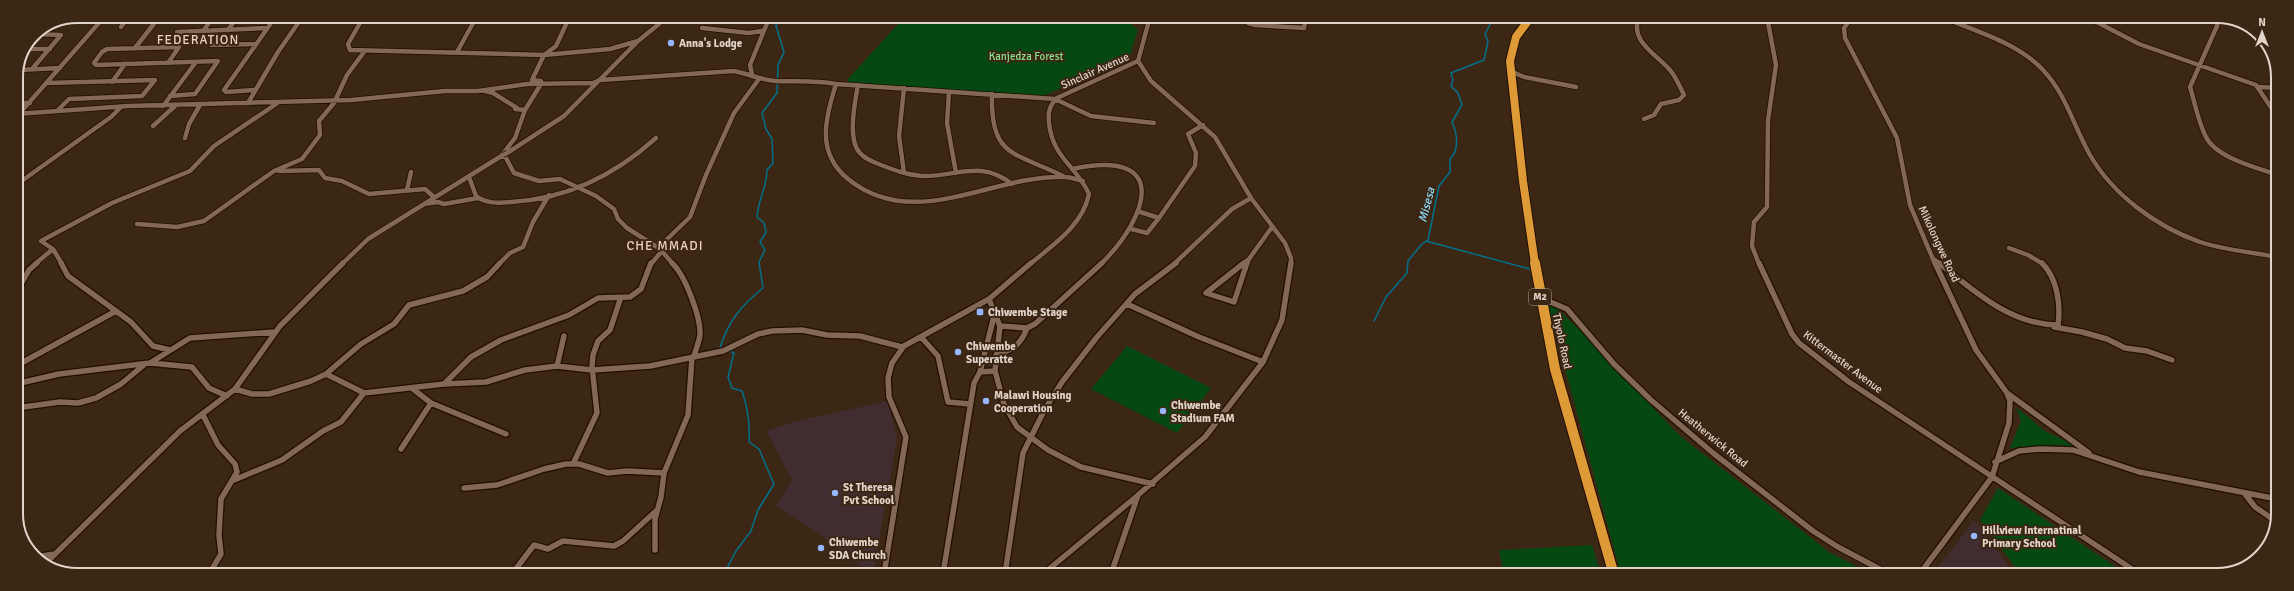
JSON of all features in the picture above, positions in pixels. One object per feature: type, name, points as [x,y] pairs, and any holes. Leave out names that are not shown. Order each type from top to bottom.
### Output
[{"type":"highway","name":"Thyolo Road","points":[[1526,23],[1520,30],[1512,47],[1510,71],[1523,181],[1540,297],[1555,369],[1571,432],[1612,568]]},
{"type":"street","points":[[23,108],[99,23]]},
{"type":"street","points":[[121,27],[124,23]]},
{"type":"street","points":[[135,48],[155,23]]},
{"type":"street","points":[[203,31],[209,23]]},
{"type":"street","points":[[228,30],[233,23]]},
{"type":"street","points":[[254,90],[226,92],[224,90],[271,23]]},
{"type":"street","points":[[248,103],[254,90],[298,23]]},
{"type":"street","points":[[359,23],[353,32],[347,48],[364,52],[457,52],[544,55],[610,49],[638,42]]},
{"type":"street","points":[[457,52],[473,23]]},
{"type":"street","points":[[541,84],[541,81],[532,80],[544,55],[556,46],[567,23]]},
{"type":"street","points":[[49,560],[122,490],[146,463],[180,431],[203,415],[235,389],[252,369],[275,332],[368,239],[549,127],[660,23]]},
{"type":"street","points":[[752,74],[750,65],[758,49],[762,31],[767,23]]},
{"type":"street","name":"Sinclair Avenue","points":[[902,347],[943,323],[989,299],[1062,237],[1082,215],[1089,198],[1088,191],[1083,181],[1058,153],[1050,134],[1048,113],[1055,99],[1138,61],[1148,23]]},
{"type":"street","points":[[1248,23],[1255,25],[1304,28],[1305,23]]},
{"type":"street","points":[[1636,23],[1636,34],[1640,41],[1671,71],[1684,95],[1679,100],[1661,104],[1654,115],[1644,118]]},
{"type":"street","name":"Kittermaster Avenue","points":[[1767,23],[1776,66],[1768,120],[1769,162],[1767,206],[1764,212],[1755,220],[1752,231],[1752,246],[1766,282],[1792,334],[1799,343],[1849,382],[2130,568]]},
{"type":"street","name":"Mikolongwe Road","points":[[1848,23],[1844,28],[1845,38],[1894,131],[1910,205],[1976,350],[2007,393],[2011,408],[2009,423],[1995,462],[1992,477]]},
{"type":"street","points":[[1955,23],[2026,56],[2043,70],[2075,123],[2096,165],[2137,207],[2170,228],[2199,242],[2240,252],[2271,256]]},
{"type":"street","points":[[2099,23],[2139,44],[2199,67],[2259,87],[2271,88]]},
{"type":"street","points":[[2216,23],[2190,87],[2206,138],[2211,144],[2227,155],[2271,172]]},
{"type":"street","points":[[177,32],[267,28]]},
{"type":"street","points":[[702,28],[748,32],[762,31]]},
{"type":"street","points":[[32,69],[61,34],[45,34]]},
{"type":"street","points":[[211,45],[256,44]]},
{"type":"street","points":[[168,63],[179,47],[108,49],[102,52],[94,63],[96,65],[168,63],[218,61],[195,94],[170,96]]},
{"type":"street","points":[[31,49],[50,49]]},
{"type":"street","points":[[138,224],[177,227],[204,221],[274,171],[304,156],[320,135],[319,121],[334,103],[334,100],[347,75],[364,52]]},
{"type":"street","points":[[1050,568],[1153,484],[1205,437],[1263,362],[1272,348],[1282,320],[1291,273],[1289,252],[1251,198],[1213,135],[1151,81],[1138,61]]},
{"type":"street","points":[[163,106],[196,62]]},
{"type":"street","points":[[112,82],[125,64]]},
{"type":"street","points":[[24,70],[60,68]]},
{"type":"street","points":[[478,92],[527,84],[592,83],[600,80],[734,71],[778,81],[815,80],[836,84],[1055,99],[1091,116],[1154,123]]},
{"type":"street","points":[[1510,71],[1524,77],[1576,87]]},
{"type":"street","points":[[444,384],[471,355],[504,337],[573,313],[597,298],[608,296],[620,300],[631,297],[641,289],[649,267],[660,249],[690,217],[706,175],[718,152],[734,114],[760,78]]},
{"type":"street","points":[[47,83],[112,82],[154,79],[155,81],[142,96],[69,99],[57,110]]},
{"type":"street","points":[[504,154],[515,138],[525,110],[541,84]]},
{"type":"street","points":[[836,84],[828,114],[828,153],[832,162],[844,177],[864,191],[883,198],[922,202],[960,198],[1012,184],[1063,176]]},
{"type":"street","points":[[858,85],[852,135],[854,146],[867,160],[904,173],[927,176],[984,170],[1003,175],[1012,184]]},
{"type":"street","points":[[2259,87],[2271,107]]},
{"type":"street","points":[[904,88],[899,136],[904,173]]},
{"type":"street","points":[[23,113],[121,107],[334,100],[445,91],[493,93],[517,108],[515,110],[525,110]]},
{"type":"street","points":[[949,92],[946,108],[946,130],[956,172]]},
{"type":"street","points":[[992,94],[993,127],[1001,146],[1020,158],[1044,166],[1063,176],[1083,181]]},
{"type":"street","points":[[23,102],[30,102]]},
{"type":"street","points":[[170,350],[153,346],[131,322],[84,286],[68,276],[53,249],[41,241],[112,203],[190,171],[197,166],[204,155],[220,141],[279,102]]},
{"type":"street","points":[[185,138],[189,124],[200,104]]},
{"type":"street","points":[[153,126],[163,119],[174,106]]},
{"type":"street","points":[[23,180],[112,116],[121,107]]},
{"type":"street","points":[[1131,229],[1148,232],[1195,166],[1196,153],[1188,134],[1203,125]]},
{"type":"street","points":[[421,205],[438,202],[444,204],[478,198],[497,203],[549,195],[578,188],[607,173],[645,148],[656,138]]},
{"type":"street","points":[[504,154],[514,173],[539,181],[560,179],[605,202],[614,209],[618,218],[627,228],[660,249],[680,270],[698,317],[700,335],[693,357],[688,415],[664,473],[654,522],[655,550]]},
{"type":"street","points":[[1000,326],[1028,328],[1035,324],[1081,284],[1131,229],[1140,212],[1143,189],[1136,174],[1125,168],[1112,165],[1088,166],[1072,169]]},
{"type":"street","points":[[274,171],[319,170],[325,178],[342,181],[363,193],[369,194],[427,189],[434,197]]},
{"type":"street","points":[[407,190],[412,172]]},
{"type":"street","points":[[469,176],[474,192],[478,198]]},
{"type":"street","points":[[235,389],[252,394],[273,393],[304,384],[326,374],[361,344],[394,324],[409,305],[454,294],[487,277],[510,254],[523,247],[533,222],[549,195]]},
{"type":"street","points":[[1006,568],[1023,453],[1045,409],[1062,382],[1097,337],[1140,290],[1180,260],[1232,209],[1251,198]]},
{"type":"street","points":[[1140,212],[1159,218]]},
{"type":"street","points":[[1249,259],[1206,292],[1234,302],[1249,259],[1272,227]]},
{"type":"street","points":[[2010,248],[2037,259],[2050,272],[2056,284],[2060,316],[2058,324],[2049,326]]},
{"type":"street","points":[[23,281],[29,270],[53,249]]},
{"type":"street","points":[[1933,258],[1997,307],[2031,322],[2088,334],[2125,348],[2147,351],[2172,360]]},
{"type":"street","name":"Heatherwick Road","points":[[1540,297],[1561,305],[1567,309],[1614,364],[1651,400],[1713,453],[1813,531],[1838,547],[1878,568]]},
{"type":"street","points":[[989,299],[1000,326],[995,371],[1009,414],[1017,427],[1031,439],[1064,459],[1086,469],[1124,476],[1153,484]]},
{"type":"street","points":[[574,464],[597,413],[597,399],[592,370],[593,355],[598,343],[610,330],[620,300]]},
{"type":"street","points":[[1127,304],[1199,338],[1263,362]]},
{"type":"street","points":[[23,362],[55,346],[70,335],[116,311]]},
{"type":"street","points":[[944,568],[970,404],[975,381],[980,372],[995,312]]},
{"type":"street","points":[[996,355],[1021,344],[1028,328]]},
{"type":"street","points":[[326,374],[355,390],[364,393],[413,389],[444,384],[486,382],[525,370],[557,366],[592,370],[631,369],[723,350],[759,333],[802,330],[827,335],[863,336],[902,347],[892,363],[888,378],[890,399],[906,437],[885,568]]},
{"type":"street","points":[[23,407],[60,402],[75,404],[96,398],[121,384],[148,363],[190,338],[275,332]]},
{"type":"street","points":[[557,366],[564,336]]},
{"type":"street","points":[[921,337],[938,356],[948,402],[954,404],[970,404]]},
{"type":"street","points":[[23,382],[59,374],[148,363],[192,367],[209,388],[227,396]]},
{"type":"street","points":[[980,372],[995,371]]},
{"type":"street","points":[[413,389],[431,403],[506,434]]},
{"type":"street","points":[[234,480],[282,460],[322,431],[344,420],[364,393]]},
{"type":"street","points":[[2007,393],[2092,455]]},
{"type":"street","points":[[401,449],[431,403]]},
{"type":"street","points":[[203,415],[218,445],[235,464],[237,472],[234,480],[221,499],[219,535],[221,554],[213,568]]},
{"type":"street","points":[[1995,462],[2019,451],[2040,449],[2073,450],[2092,455],[2139,472],[2271,498]]},
{"type":"street","points":[[464,488],[497,485],[550,467],[574,464],[608,473],[627,471],[664,473]]},
{"type":"street","points":[[1924,568],[1992,477]]},
{"type":"street","points":[[2246,494],[2256,507],[2271,517]]},
{"type":"street","points":[[1113,568],[1138,495]]},
{"type":"street","points":[[517,568],[534,545],[550,549],[562,541],[571,541],[614,546],[623,541],[656,511]]},
{"type":"street","points":[[44,556],[55,554]]},
{"type":"shaded area","name":"St Theresa Pvt School","points":[[888,401],[897,439],[873,568],[863,568],[824,537],[775,506],[792,480],[766,431],[796,421]]},
{"type":"shaded area","name":"Hillview Internatinal Primary School","points":[[1974,520],[2010,568],[1937,568]]},
{"type":"green space","name":"Kanjedza Forest","points":[[899,23],[1130,23],[1138,30],[1129,58],[1043,96],[848,84],[848,79]]},
{"type":"green space","points":[[1548,306],[1556,307],[1583,333],[1679,435],[1829,552],[1860,568],[1619,568]]},
{"type":"green space","name":"Chiwembe Stadium FAM","points":[[1127,346],[1211,388],[1177,433],[1091,389]]},
{"type":"green space","points":[[2016,407],[2045,431],[2080,448],[2058,445],[2010,448],[2021,421]]},
{"type":"green space","points":[[1998,488],[2118,568],[2016,568],[1980,520]]},
{"type":"green space","points":[[1592,545],[1599,568],[1503,568],[1499,550]]},
{"type":"waterway","points":[[723,348],[720,348],[723,338],[737,314],[742,307],[763,288],[759,262],[765,250],[760,242],[766,232],[764,223],[757,217],[766,182],[767,170],[773,163],[772,139],[766,129],[762,113],[777,93],[778,65],[784,52],[776,26],[777,23]]},
{"type":"waterway","name":"Misesa","points":[[1426,241],[1428,240],[1439,186],[1450,172],[1450,159],[1455,151],[1457,141],[1452,122],[1462,105],[1458,93],[1451,86],[1453,80],[1451,73],[1484,60],[1488,42],[1485,34],[1491,23]]},
{"type":"waterway","name":"Misesa","points":[[1374,321],[1386,297],[1407,273],[1408,261],[1421,245],[1426,241]]},
{"type":"waterway","points":[[1426,241],[1530,269]]},
{"type":"waterway","points":[[727,568],[736,551],[751,531],[758,510],[774,484],[759,449],[749,442],[748,416],[744,397],[742,391],[732,388],[728,377],[734,353],[728,350]]},
{"type":"place","name":"Anna's Lodge","points":[[671,43]]},
{"type":"place","name":"Chiwembe Stage","points":[[980,312]]},
{"type":"place","name":"Chiwembe Superatte","points":[[958,352]]},
{"type":"place","name":"Malawi Housing Cooperation","points":[[986,401]]},
{"type":"place","name":"Chiwembe Stadium FAM","points":[[1163,411]]},
{"type":"place","name":"St Theresa Pvt School","points":[[835,493]]},
{"type":"place","name":"Hillview Internatinal Primary School","points":[[1974,536]]},
{"type":"place","name":"Chiwembe SDA Church","points":[[821,548]]},
{"type":"district","name":"FEDERATION","points":[[198,40]]},
{"type":"district","name":"CHE MMADI","points":[[665,246]]}]
